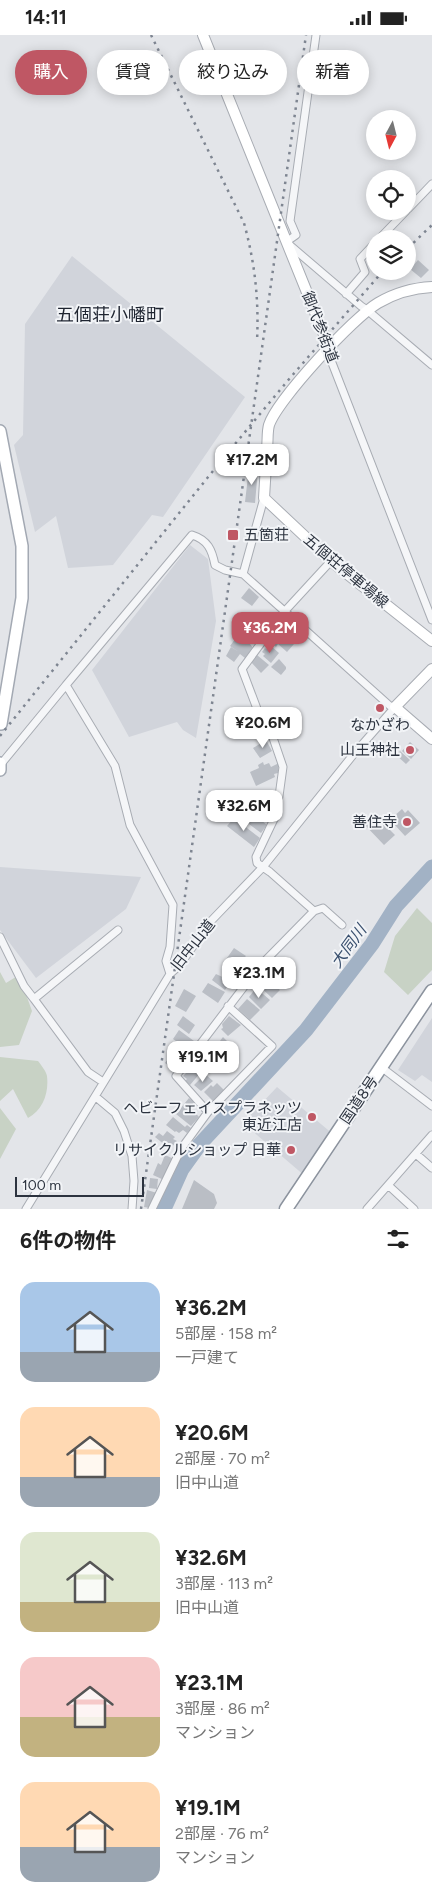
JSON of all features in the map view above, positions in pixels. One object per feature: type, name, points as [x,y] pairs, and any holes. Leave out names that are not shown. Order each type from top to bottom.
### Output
[{"type":"highway","name":"国道8号","points":[[286,1209],[432,991]]},
{"type":"main road","points":[[0,431],[22,545],[22,598],[1,724]]},
{"type":"main road","points":[[0,763],[0,770]]},
{"type":"street","name":"御代参街道","points":[[203,35],[327,342],[328,350],[432,620]]},
{"type":"street","points":[[316,35],[290,221],[296,235],[286,242],[432,365]]},
{"type":"street","points":[[416,200],[432,184]]},
{"type":"street","points":[[387,230],[397,220]]},
{"type":"street","points":[[346,294],[364,272],[360,259],[366,253]]},
{"type":"street","points":[[243,573],[264,498],[269,426],[276,409],[349,327],[368,310],[394,295],[411,289],[432,287]]},
{"type":"street","name":"五個荘停車場線","points":[[264,498],[331,561],[432,641]]},
{"type":"street","points":[[0,763],[192,535],[198,537],[209,546],[213,553],[215,565],[218,568],[243,573],[390,706],[395,707],[432,739]]},
{"type":"street","points":[[314,911],[257,863],[256,857],[274,819],[282,767],[271,732],[259,714],[242,669],[284,612],[331,561]]},
{"type":"street","points":[[395,707],[432,669]]},
{"type":"street","points":[[66,685],[116,766],[130,825],[173,905],[170,947],[166,961],[170,974]]},
{"type":"street","name":"旧中山道","points":[[26,1209],[170,974],[179,966],[211,921],[263,867],[353,755],[395,707]]},
{"type":"street","points":[[208,1112],[176,1076],[259,967],[314,911],[323,908],[342,925]]},
{"type":"street","points":[[34,999],[118,930]]},
{"type":"street","points":[[0,937],[24,986],[88,1072],[103,1082]]},
{"type":"street","points":[[152,1209],[181,1149],[208,1112],[272,1047],[228,1006]]},
{"type":"street","points":[[381,1067],[432,1106]]},
{"type":"street","points":[[96,1097],[115,1113],[124,1131],[132,1156],[134,1181],[132,1209]]},
{"type":"street","points":[[367,1209],[432,1135]]},
{"type":"street","points":[[416,1154],[432,1168]]},
{"type":"street","points":[[388,1185],[414,1209]]},
{"type":"shaded area","points":[[72,256],[245,397],[163,517],[152,515],[113,565],[68,568],[56,516],[35,532],[14,445],[23,435],[25,324]]},
{"type":"shaded area","points":[[190,545],[208,559],[216,621],[196,738],[183,730],[177,722],[129,737],[92,670]]},
{"type":"shaded area","points":[[0,867],[141,877],[126,909],[36,978],[0,930]]},
{"type":"shaded area","points":[[417,908],[432,923],[432,970],[408,995],[384,972],[395,936]]},
{"type":"shaded area","points":[[0,972],[6,983],[19,975],[32,1011],[19,1045],[0,1047]]},
{"type":"shaded area","points":[[432,1018],[432,1082],[422,1075],[415,1081],[398,1070]]},
{"type":"shaded area","points":[[0,1057],[38,1061],[46,1072],[46,1095],[38,1110],[28,1118],[13,1089],[0,1101]]},
{"type":"shaded area","points":[[277,1087],[334,1135],[305,1176],[243,1123]]},
{"type":"shaded area","points":[[0,1108],[16,1129],[0,1159]]},
{"type":"building","points":[[418,260],[429,270],[421,278],[416,274],[416,262]]},
{"type":"building","points":[[249,468],[258,469],[255,503],[245,502]]},
{"type":"building","points":[[249,588],[259,597],[252,606],[241,598]]},
{"type":"building","points":[[244,614],[264,630],[257,639],[236,623]]},
{"type":"building","points":[[279,631],[294,644],[287,652],[278,644],[276,647],[269,641]]},
{"type":"building","points":[[238,635],[247,640],[253,648],[245,658],[240,654],[234,662],[226,656],[231,647],[239,652],[230,646]]},
{"type":"building","points":[[271,646],[279,653],[271,663],[263,656],[265,654],[262,652],[265,648],[268,650]]},
{"type":"building","points":[[257,655],[269,665],[261,673],[251,662]]},
{"type":"building","points":[[279,659],[286,667],[281,675],[271,667]]},
{"type":"building","points":[[248,707],[252,720],[235,726],[231,713]]},
{"type":"building","points":[[266,740],[272,751],[260,758],[253,748]]},
{"type":"building","name":"山王神社","points":[[410,742],[419,750],[411,759],[402,751]]},
{"type":"building","points":[[400,751],[410,760],[406,764],[396,755]]},
{"type":"building","points":[[263,762],[264,765],[269,763],[271,767],[279,763],[278,773],[274,774],[275,777],[256,786],[250,772],[259,768],[258,765]]},
{"type":"building","points":[[256,798],[273,804],[270,814],[252,808]]},
{"type":"building","name":"善住寺","points":[[402,809],[405,813],[408,810],[420,823],[405,836],[394,824],[396,821],[393,817]]},
{"type":"building","points":[[252,813],[267,825],[261,833],[245,821]]},
{"type":"building","points":[[373,813],[395,835],[384,845],[363,823]]},
{"type":"building","points":[[234,818],[260,838],[254,847],[227,826]]},
{"type":"building","points":[[234,948],[251,962],[245,971],[227,958]]},
{"type":"building","points":[[216,974],[231,981],[225,990],[212,980]]},
{"type":"building","points":[[263,975],[280,990],[272,998],[253,980],[257,976],[259,979]]},
{"type":"building","points":[[208,983],[225,992],[218,1003],[202,992]]},
{"type":"building","points":[[256,988],[270,1000],[261,1009],[249,997]]},
{"type":"building","points":[[184,989],[196,996],[186,1012],[175,1006]]},
{"type":"building","points":[[247,999],[260,1010],[250,1020],[238,1009]]},
{"type":"building","points":[[183,1016],[195,1025],[189,1034],[177,1025]]},
{"type":"building","points":[[229,1016],[241,1025],[228,1036],[221,1029],[223,1028],[222,1024]]},
{"type":"building","points":[[179,1030],[194,1041],[189,1050],[173,1039]]},
{"type":"building","points":[[223,1037],[233,1047],[226,1054],[217,1045]]},
{"type":"building","points":[[216,1046],[224,1053],[216,1062],[210,1057],[214,1053],[211,1050]]},
{"type":"building","points":[[176,1049],[180,1052],[179,1054],[182,1058],[174,1069],[165,1063]]},
{"type":"building","points":[[208,1057],[216,1064],[209,1074],[199,1065],[203,1059],[205,1061]]},
{"type":"building","points":[[194,1065],[201,1072],[190,1085],[183,1076]]},
{"type":"building","points":[[205,1074],[213,1081],[201,1091],[194,1085]]},
{"type":"building","points":[[217,1083],[224,1090],[213,1101],[204,1092],[211,1085],[213,1087]]},
{"type":"building","points":[[189,1098],[194,1102],[190,1107],[199,1117],[191,1126],[176,1114]]},
{"type":"building","points":[[173,1117],[185,1127],[187,1125],[191,1128],[187,1133],[183,1130],[179,1133],[175,1132],[166,1125]]},
{"type":"building","points":[[167,1131],[177,1141],[170,1149],[155,1137],[159,1133],[163,1136]]},
{"type":"building","points":[[165,1155],[174,1159],[164,1180],[153,1175],[158,1163],[161,1165]]},
{"type":"building","points":[[150,1178],[158,1179],[157,1189],[149,1188]]},
{"type":"building","points":[[194,1180],[214,1194],[217,1203],[214,1209],[182,1209]]},
{"type":"building","points":[[147,1190],[157,1193],[150,1208],[144,1207]]},
{"type":"waterway","name":"大同川","points":[[164,1209],[182,1169],[200,1144],[306,1030],[372,944],[396,906],[432,867]]},
{"type":"railway","points":[[151,35],[244,223],[255,282],[257,341]]},
{"type":"railway","points":[[141,1209],[306,35]]},
{"type":"railway","points":[[416,240],[432,225]]},
{"type":"railway","points":[[0,736],[225,456],[375,280]]},
{"type":"place","name":"五箇荘","points":[[233,535]]},
{"type":"place","name":"なかざわ","points":[[380,708]]},
{"type":"place","name":"山王神社","points":[[410,750]]},
{"type":"place","name":"善住寺","points":[[407,822]]},
{"type":"place","name":"ヘビーフェイスプラネッツ 東近江店","points":[[312,1117]]},
{"type":"place","name":"リサイクルショップ 日華","points":[[291,1150]]},
{"type":"district","name":"五個荘小幡町","points":[[110,315]]}]
